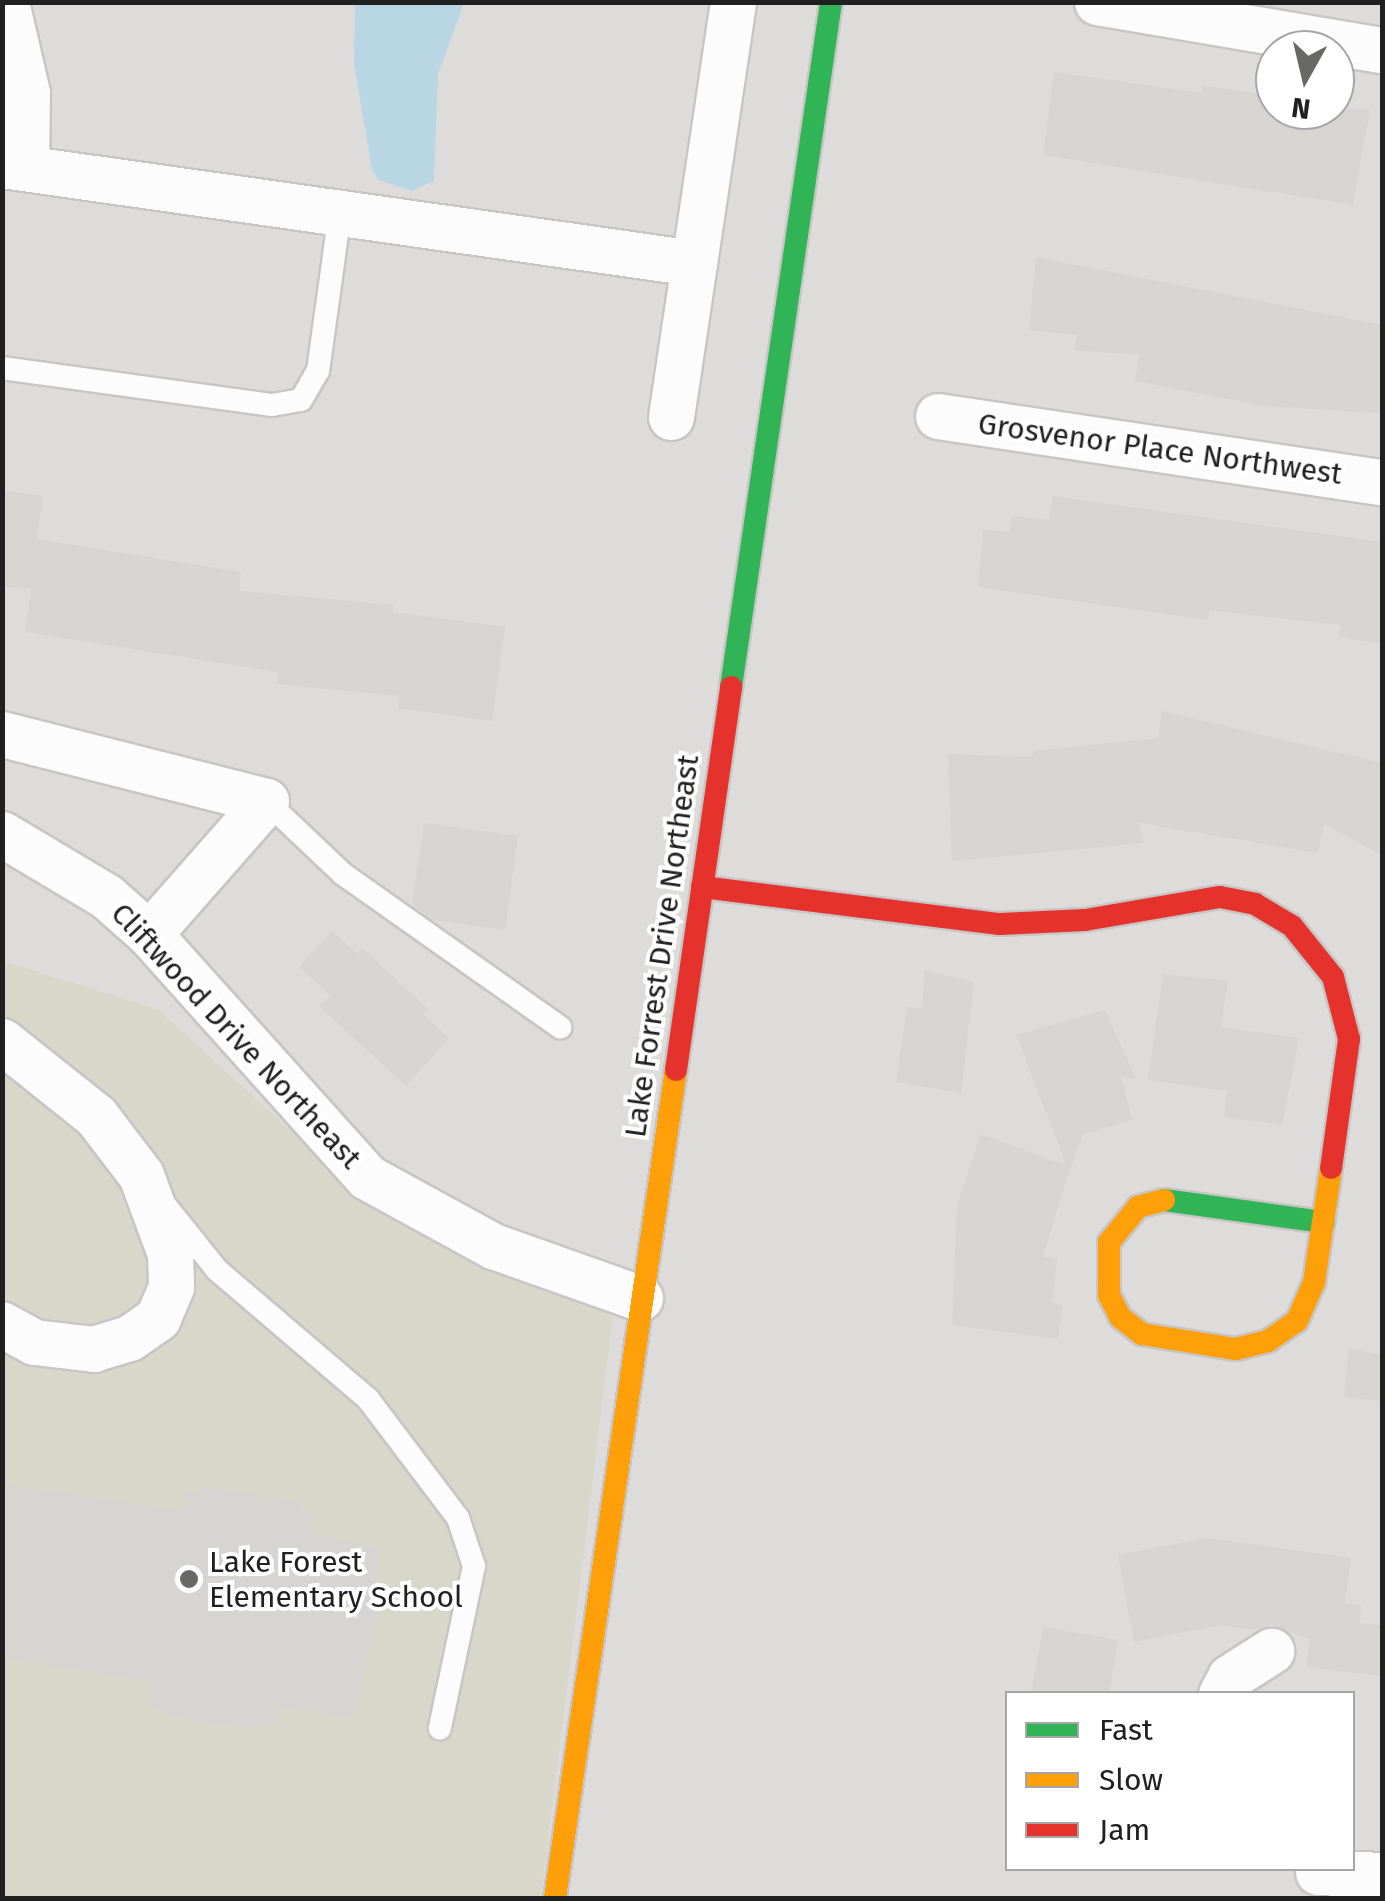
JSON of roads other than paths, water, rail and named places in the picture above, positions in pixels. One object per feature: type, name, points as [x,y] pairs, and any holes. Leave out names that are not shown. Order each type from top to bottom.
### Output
[{"type":"street","points":[[6,2],[27,94],[14,167],[694,263]]},
{"type":"street","points":[[671,417],[732,2]]},
{"type":"street","name":"Lake Forrest Drive Northeast","points":[[556,1898],[831,2]]},
{"type":"street","points":[[1098,2],[1382,50]]},
{"type":"street","name":"Grosvenor Place Northwest","points":[[938,416],[1382,482]]},
{"type":"street","points":[[2,734],[266,801],[148,934]]},
{"type":"street","name":"Cliftwood Drive Northeast","points":[[2,834],[106,896],[148,934],[367,1177],[494,1246],[640,1298]]},
{"type":"street","points":[[702,887],[1000,924],[1085,920],[1220,897],[1255,904],[1292,926],[1332,978],[1350,1039],[1323,1222],[1314,1282],[1297,1321],[1268,1340],[1236,1349],[1142,1334],[1120,1317],[1110,1294],[1109,1242],[1138,1208],[1158,1199],[1323,1222]]},
{"type":"street","points":[[2,1041],[96,1116],[142,1175],[170,1254],[172,1287],[158,1318],[129,1338],[94,1349],[34,1342],[2,1324]]},
{"type":"street","points":[[1223,1691],[1230,1677],[1271,1651]]},
{"type":"street","points":[[1311,1880],[1382,1876]]},
{"type":"lane","points":[[2,368],[272,405],[301,400],[318,371],[340,213]]},
{"type":"lane","points":[[266,801],[343,874],[560,1027]]},
{"type":"lane","points":[[142,1175],[217,1270],[368,1399],[458,1518],[474,1566],[440,1728]]},
{"type":"water","points":[[355,3],[464,3],[438,74],[434,181],[412,191],[379,180],[372,170],[354,63]]},
{"type":"place","name":"Lake Forest Elementary School","points":[[189,1579]]}]
